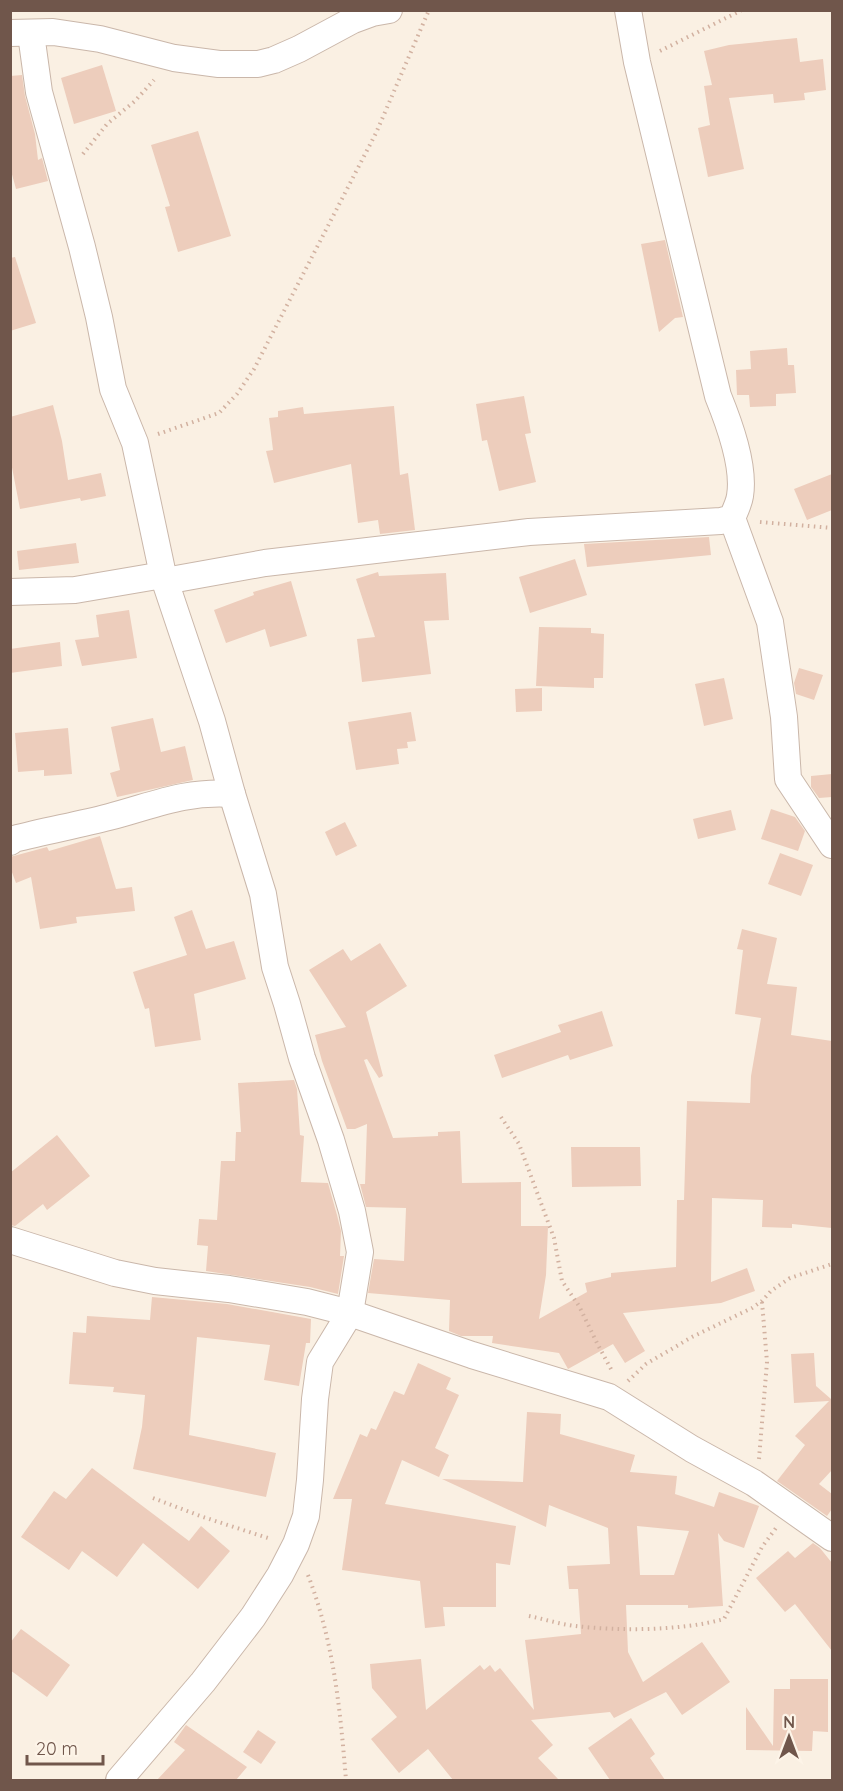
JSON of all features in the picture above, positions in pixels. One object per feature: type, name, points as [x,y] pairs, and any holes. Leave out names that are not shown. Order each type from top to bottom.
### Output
[{"type":"street","points":[[119,1780],[203,1682],[253,1617],[280,1575],[296,1544],[306,1516],[320,1362],[350,1313],[360,1252],[352,1211],[331,1140],[302,1058],[275,968],[263,894],[212,721],[164,578],[135,443],[114,389],[99,317],[64,178],[21,34],[52,32],[100,39],[174,58],[258,64],[274,60],[298,49],[353,20],[389,10]]},
{"type":"street","points":[[628,10],[638,62],[718,396],[733,432],[739,466],[740,496],[732,518],[771,622],[784,717],[788,779],[832,845]]},
{"type":"street","points":[[10,592],[75,590],[265,563],[529,532],[721,521],[732,518]]},
{"type":"street","points":[[10,842],[14,839],[109,817],[170,798],[208,793],[232,794]]},
{"type":"street","points":[[10,1240],[115,1273],[155,1281],[229,1289],[307,1302],[350,1313],[472,1355],[615,1392],[693,1449],[754,1483],[832,1538]]},
{"type":"path","points":[[135,443],[219,413],[237,394],[254,369],[376,134],[429,10]]},
{"type":"path","points":[[638,62],[742,10]]},
{"type":"path","points":[[64,178],[107,124],[135,101],[174,58]]},
{"type":"path","points":[[732,518],[776,525],[832,528]]},
{"type":"path","points":[[501,1117],[519,1144],[554,1238],[562,1281],[579,1306],[597,1343],[615,1392],[646,1364],[762,1301],[771,1291],[790,1278],[832,1264]]},
{"type":"path","points":[[754,1483],[760,1455],[767,1362],[762,1301]]},
{"type":"path","points":[[153,1498],[203,1517],[296,1544],[322,1611],[341,1719],[346,1780]]},
{"type":"path","points":[[529,1616],[573,1626],[616,1629],[705,1624],[724,1619],[762,1547],[790,1510]]},
{"type":"building","points":[[797,38],[800,62],[823,59],[826,90],[804,93],[805,100],[774,103],[773,94],[729,98],[744,169],[708,177],[698,128],[710,125],[704,86],[712,85],[704,51],[729,45]]},
{"type":"building","points":[[102,65],[116,111],[74,124],[61,78]]},
{"type":"building","points":[[22,75],[35,134],[38,160],[42,158],[48,181],[16,189],[10,167],[10,76]]},
{"type":"building","points":[[198,131],[231,236],[178,252],[165,207],[170,206],[151,145]]},
{"type":"building","points":[[665,240],[683,317],[675,318],[659,332],[641,244]]},
{"type":"building","points":[[15,257],[36,323],[10,331],[10,258]]},
{"type":"building","points":[[787,348],[788,365],[794,365],[796,393],[776,394],[776,406],[750,407],[749,395],[737,395],[736,370],[751,369],[750,351]]},
{"type":"building","points":[[524,396],[531,433],[525,434],[536,482],[499,491],[487,440],[482,441],[476,404]]},
{"type":"building","points":[[53,405],[68,480],[101,473],[106,496],[81,501],[80,498],[20,509],[10,457],[10,417]]},
{"type":"building","points":[[394,406],[400,475],[408,473],[415,530],[380,534],[378,520],[358,523],[351,464],[274,483],[266,451],[273,450],[269,418],[278,417],[278,411],[303,407],[304,414]]},
{"type":"building","points":[[832,474],[832,510],[807,520],[794,489]]},
{"type":"building","points":[[709,537],[711,555],[587,567],[584,544]]},
{"type":"building","points":[[76,543],[79,563],[19,570],[17,551]]},
{"type":"building","points":[[575,559],[587,595],[530,613],[519,577]]},
{"type":"building","points":[[378,572],[379,576],[446,573],[449,620],[424,621],[431,674],[362,682],[357,639],[375,637],[356,579]]},
{"type":"building","points":[[291,581],[307,636],[270,647],[265,629],[226,643],[214,610],[254,595],[253,592]]},
{"type":"building","points":[[129,610],[137,658],[82,666],[75,640],[99,637],[96,615]]},
{"type":"building","points":[[539,627],[591,628],[591,633],[604,634],[603,678],[594,678],[594,688],[536,686]]},
{"type":"building","points":[[60,642],[62,666],[10,673],[10,649]]},
{"type":"building","points":[[799,668],[823,675],[814,700],[796,694],[794,683]]},
{"type":"building","points":[[724,678],[733,719],[704,726],[695,684]]},
{"type":"building","points":[[542,688],[542,711],[516,712],[515,689]]},
{"type":"building","points":[[411,712],[416,741],[407,742],[408,748],[397,749],[399,764],[356,770],[348,722]]},
{"type":"building","points":[[153,718],[161,752],[185,746],[193,780],[117,797],[110,773],[120,770],[111,727]]},
{"type":"building","points":[[68,728],[72,774],[44,776],[44,770],[18,772],[15,733]]},
{"type":"building","points":[[832,774],[832,797],[819,798],[811,787],[811,776]]},
{"type":"building","points":[[771,809],[795,817],[805,831],[798,851],[761,839]]},
{"type":"building","points":[[731,810],[736,830],[698,839],[693,819]]},
{"type":"building","points":[[345,822],[357,846],[336,856],[325,832]]},
{"type":"building","points":[[100,836],[116,889],[132,887],[135,911],[76,917],[77,923],[40,929],[31,877],[16,883],[10,867],[10,857],[47,847],[49,851]]},
{"type":"building","points":[[780,853],[813,865],[801,896],[768,884]]},
{"type":"building","points":[[192,910],[206,949],[234,941],[246,979],[194,994],[201,1040],[155,1047],[149,1008],[145,1009],[133,972],[187,955],[174,917]]},
{"type":"building","points":[[742,929],[777,938],[767,984],[797,987],[791,1035],[832,1041],[832,1228],[792,1224],[792,1228],[762,1227],[763,1200],[712,1198],[711,1282],[747,1268],[755,1291],[721,1303],[623,1313],[645,1351],[625,1363],[613,1344],[568,1369],[559,1353],[492,1343],[493,1336],[461,1336],[449,1331],[450,1300],[368,1293],[374,1259],[404,1261],[406,1208],[366,1207],[360,1184],[365,1184],[367,1124],[355,1129],[347,1129],[315,1035],[346,1027],[309,970],[343,949],[351,961],[380,943],[407,986],[366,1012],[383,1076],[379,1078],[367,1059],[364,1060],[393,1138],[438,1136],[438,1132],[460,1131],[462,1183],[521,1182],[521,1226],[548,1226],[546,1275],[539,1319],[587,1292],[585,1283],[611,1277],[611,1273],[676,1267],[677,1200],[684,1200],[687,1101],[750,1103],[751,1076],[761,1018],[735,1014],[743,950],[737,949]]},
{"type":"building","points":[[602,1011],[613,1046],[570,1060],[568,1055],[502,1078],[494,1055],[561,1032],[558,1025]]},
{"type":"building","points":[[294,1080],[297,1089],[300,1135],[304,1136],[301,1182],[328,1183],[341,1231],[340,1256],[344,1256],[338,1294],[310,1287],[206,1271],[208,1246],[197,1245],[199,1219],[217,1220],[221,1161],[235,1161],[236,1132],[241,1132],[238,1083]]},
{"type":"building","points":[[57,1135],[90,1176],[47,1210],[43,1204],[15,1226],[10,1225],[10,1173]]},
{"type":"building","points":[[571,1147],[640,1147],[641,1186],[572,1187]]},
{"type":"building","points":[[152,1297],[227,1304],[311,1319],[310,1343],[306,1343],[299,1386],[264,1380],[270,1345],[197,1337],[189,1435],[276,1453],[266,1497],[133,1469],[142,1427],[145,1395],[113,1392],[114,1387],[69,1384],[73,1332],[86,1333],[87,1316],[150,1320]]},
{"type":"building","points":[[814,1353],[816,1386],[831,1399],[832,1397],[832,1470],[819,1484],[832,1494],[832,1509],[827,1516],[777,1481],[805,1445],[795,1436],[829,1401],[794,1403],[791,1354]]},
{"type":"building","points":[[418,1363],[451,1378],[446,1389],[459,1395],[435,1448],[449,1455],[439,1477],[402,1460],[385,1504],[516,1526],[510,1565],[496,1563],[496,1607],[443,1607],[445,1626],[425,1628],[420,1581],[342,1570],[352,1499],[333,1499],[360,1434],[367,1437],[371,1428],[376,1430],[394,1391],[404,1395]]},
{"type":"building","points":[[527,1412],[561,1414],[560,1434],[635,1455],[630,1472],[677,1476],[675,1494],[714,1507],[719,1492],[759,1506],[744,1548],[724,1541],[718,1533],[723,1606],[688,1608],[688,1605],[626,1605],[628,1652],[643,1682],[702,1642],[730,1682],[682,1715],[666,1692],[614,1718],[610,1712],[531,1720],[553,1745],[538,1758],[559,1780],[453,1780],[428,1749],[399,1773],[371,1739],[397,1717],[372,1688],[370,1664],[421,1659],[426,1710],[480,1665],[484,1670],[490,1665],[495,1672],[500,1668],[534,1710],[525,1640],[581,1634],[578,1589],[569,1589],[567,1566],[610,1564],[608,1528],[549,1505],[546,1527],[442,1479],[523,1482]],"holes":[[[637,1526],[689,1531],[674,1575],[640,1575]]]},
{"type":"building","points":[[92,1468],[189,1541],[201,1526],[230,1551],[198,1589],[143,1543],[117,1577],[82,1551],[69,1570],[21,1537],[54,1491],[66,1499]]},
{"type":"building","points":[[813,1543],[832,1563],[832,1651],[795,1604],[785,1612],[756,1578],[788,1551],[795,1558]]},
{"type":"building","points":[[21,1629],[70,1665],[47,1697],[10,1670],[10,1643]]},
{"type":"building","points":[[790,1679],[828,1679],[828,1732],[813,1731],[812,1751],[746,1750],[746,1707],[773,1746],[774,1689],[790,1689]]},
{"type":"building","points":[[631,1718],[655,1754],[650,1758],[665,1780],[610,1780],[588,1748]]},
{"type":"building","points":[[186,1725],[247,1767],[236,1780],[157,1780],[185,1750],[174,1742]]},
{"type":"building","points":[[258,1730],[276,1742],[261,1764],[243,1752]]}]
